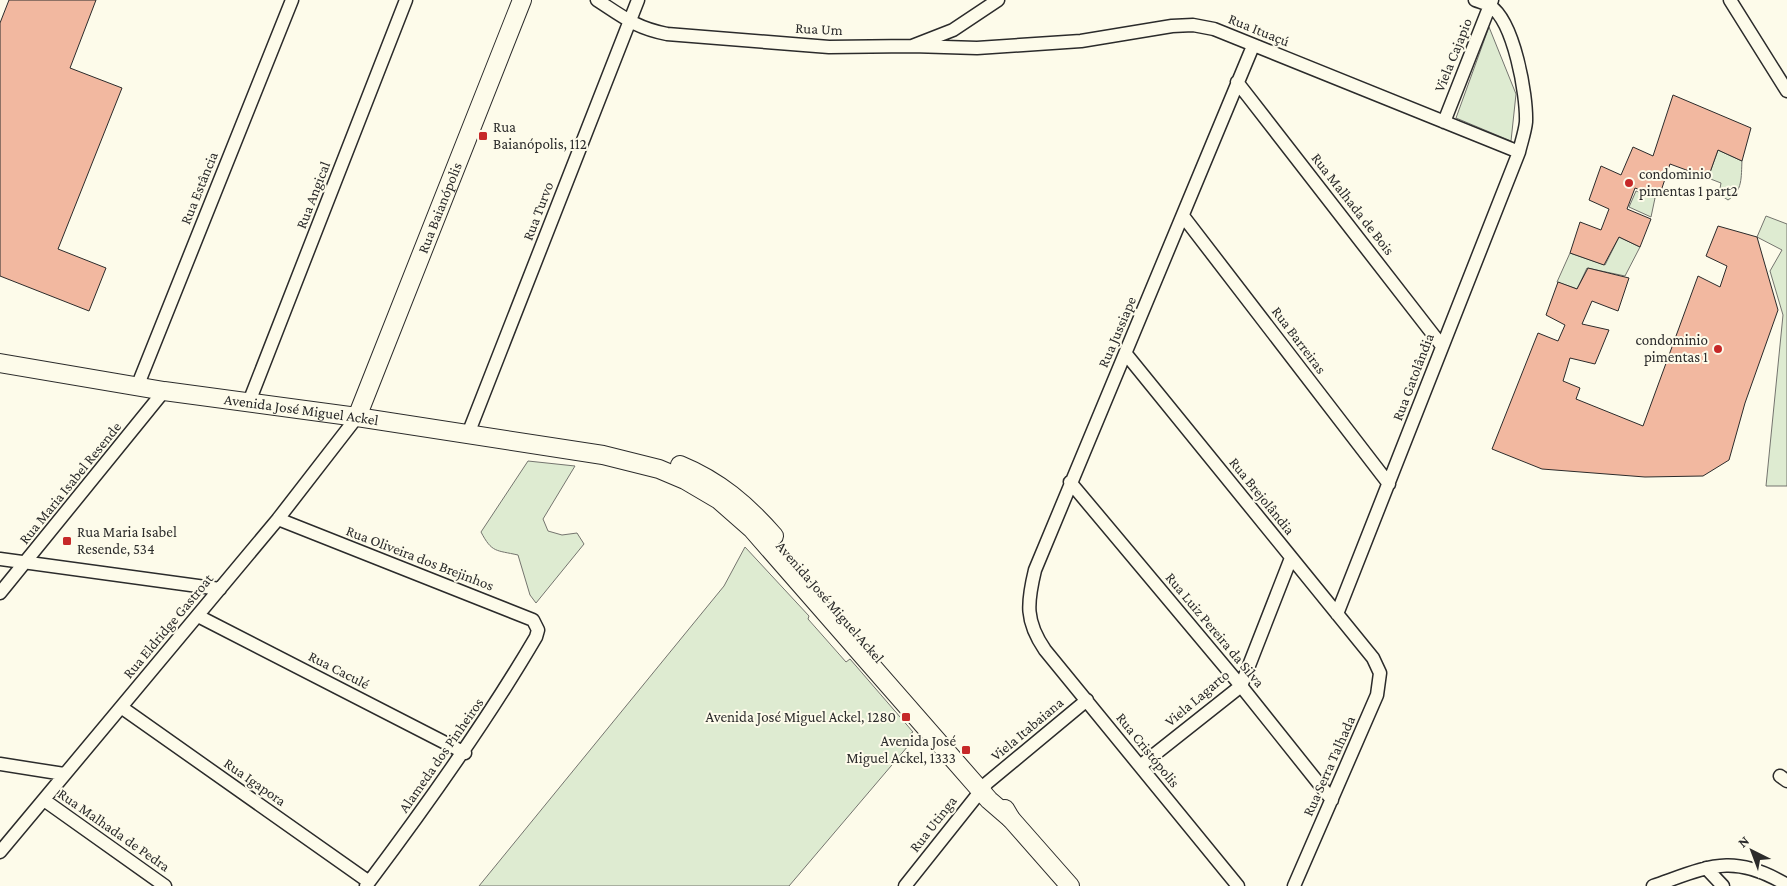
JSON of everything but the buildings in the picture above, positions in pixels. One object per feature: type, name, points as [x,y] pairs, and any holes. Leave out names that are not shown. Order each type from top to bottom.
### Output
[{"type":"street","name":"Rua Estância","points":[[137,387],[292,0]]},
{"type":"street","name":"Rua Angical","points":[[249,402],[406,0]]},
{"type":"street","name":"Rua Baianópolis","points":[[357,417],[522,0]]},
{"type":"street","name":"Rua Um","points":[[597,0],[629,23],[646,30],[667,34],[829,46],[912,46],[953,30],[998,0]]},
{"type":"street","name":"Rua Turvo","points":[[468,434],[638,0]]},
{"type":"street","points":[[1475,0],[1491,3]]},
{"type":"street","points":[[1730,0],[1787,91]]},
{"type":"street","name":"Viela Cajapio","points":[[1444,122],[1491,3]]},
{"type":"street","name":"Rua Gatolândia","points":[[1337,614],[1518,152],[1526,124],[1524,92],[1519,64],[1499,15],[1491,3]]},
{"type":"street","points":[[964,22],[961,32],[962,39],[970,48]]},
{"type":"street","name":"Rua Ituaçú","points":[[912,46],[970,48],[1081,42],[1172,26],[1214,29],[1518,152]]},
{"type":"street","name":"Rua Jussiape","points":[[1034,634],[1028,617],[1029,594],[1035,570],[1253,46]]},
{"type":"street","name":"Rua Malhada de Bois","points":[[1237,82],[1442,346]]},
{"type":"street","name":"Rua Barreiras","points":[[1183,216],[1389,484]]},
{"type":"street","name":"Rua Brejolândia","points":[[1126,354],[1373,658]]},
{"type":"street","name":"Avenida José Miguel Ackel","points":[[0,363],[137,387],[357,417],[604,455],[659,469],[685,480],[707,492],[731,510],[764,543],[984,787],[1070,886]]},
{"type":"street","name":"Rua Maria Isabel Resende","points":[[0,593],[164,391]]},
{"type":"street","name":"Rua Eldridge Gastroat","points":[[0,852],[278,519],[357,417]]},
{"type":"street","name":"Rua Luiz Pereira da Silva","points":[[1070,482],[1241,686],[1332,800]]},
{"type":"street","name":"Rua Oliveira dos Brejinhos","points":[[278,519],[533,620],[538,630],[536,637]]},
{"type":"street","name":"Viela Lagarto","points":[[1140,766],[1241,686],[1291,558]]},
{"type":"street","points":[[0,559],[220,589]]},
{"type":"street","name":"Rua Caculé","points":[[198,616],[465,753]]},
{"type":"street","name":"Rua Cristópolis","points":[[1034,634],[1238,886]]},
{"type":"street","name":"Alameda dos Pinheiros","points":[[368,884],[465,753],[536,637]]},
{"type":"street","name":"Rua Serra Talhada","points":[[1294,886],[1377,695],[1381,682],[1380,673],[1373,658]]},
{"type":"street","name":"Viela Itabaiana","points":[[984,787],[1087,700]]},
{"type":"street","name":"Rua Igapora","points":[[122,707],[368,884]]},
{"type":"street","points":[[0,764],[64,774]]},
{"type":"street","name":"Rua Utinga","points":[[905,886],[984,787]]},
{"type":"street","name":"Rua Malhada de Pedra","points":[[44,800],[165,886]]},
{"type":"street","points":[[1653,886],[1706,868],[1727,864],[1747,866],[1766,872],[1787,885]]},
{"type":"street","points":[[1706,868],[1723,886]]},
{"type":"green space","points":[[1489,27],[1516,94],[1511,141],[1456,118]]},
{"type":"green space","points":[[1718,150],[1742,161],[1739,188],[1728,200],[1719,194],[1721,183],[1708,178]]},
{"type":"green space","points":[[1636,191],[1655,198],[1651,217],[1629,207]]},
{"type":"green space","points":[[1766,216],[1787,224],[1787,486],[1766,486],[1783,315],[1770,271],[1782,250],[1757,237]]},
{"type":"green space","points":[[1619,237],[1640,247],[1625,276],[1587,268],[1577,289],[1557,282],[1570,253],[1605,265]]},
{"type":"green space","points":[[528,461],[575,466],[543,519],[548,531],[562,535],[577,533],[584,544],[536,603],[530,595],[518,555],[495,550],[488,544],[481,532]]},
{"type":"green space","points":[[745,547],[809,616],[808,619],[846,662],[850,659],[913,732],[910,734],[914,739],[789,886],[479,886],[724,586]]},
{"type":"place","name":"Rua Baianópolis, 112","points":[[483,136]]},
{"type":"place","name":"condominio pimentas 1 part2","points":[[1629,183]]},
{"type":"place","name":"condominio pimentas 1","points":[[1718,349]]},
{"type":"place","name":"Rua Maria Isabel Resende, 534","points":[[67,541]]},
{"type":"place","name":"Avenida José Miguel Ackel, 1280","points":[[906,717]]},
{"type":"place","name":"Avenida José Miguel Ackel, 1333","points":[[966,750]]}]
